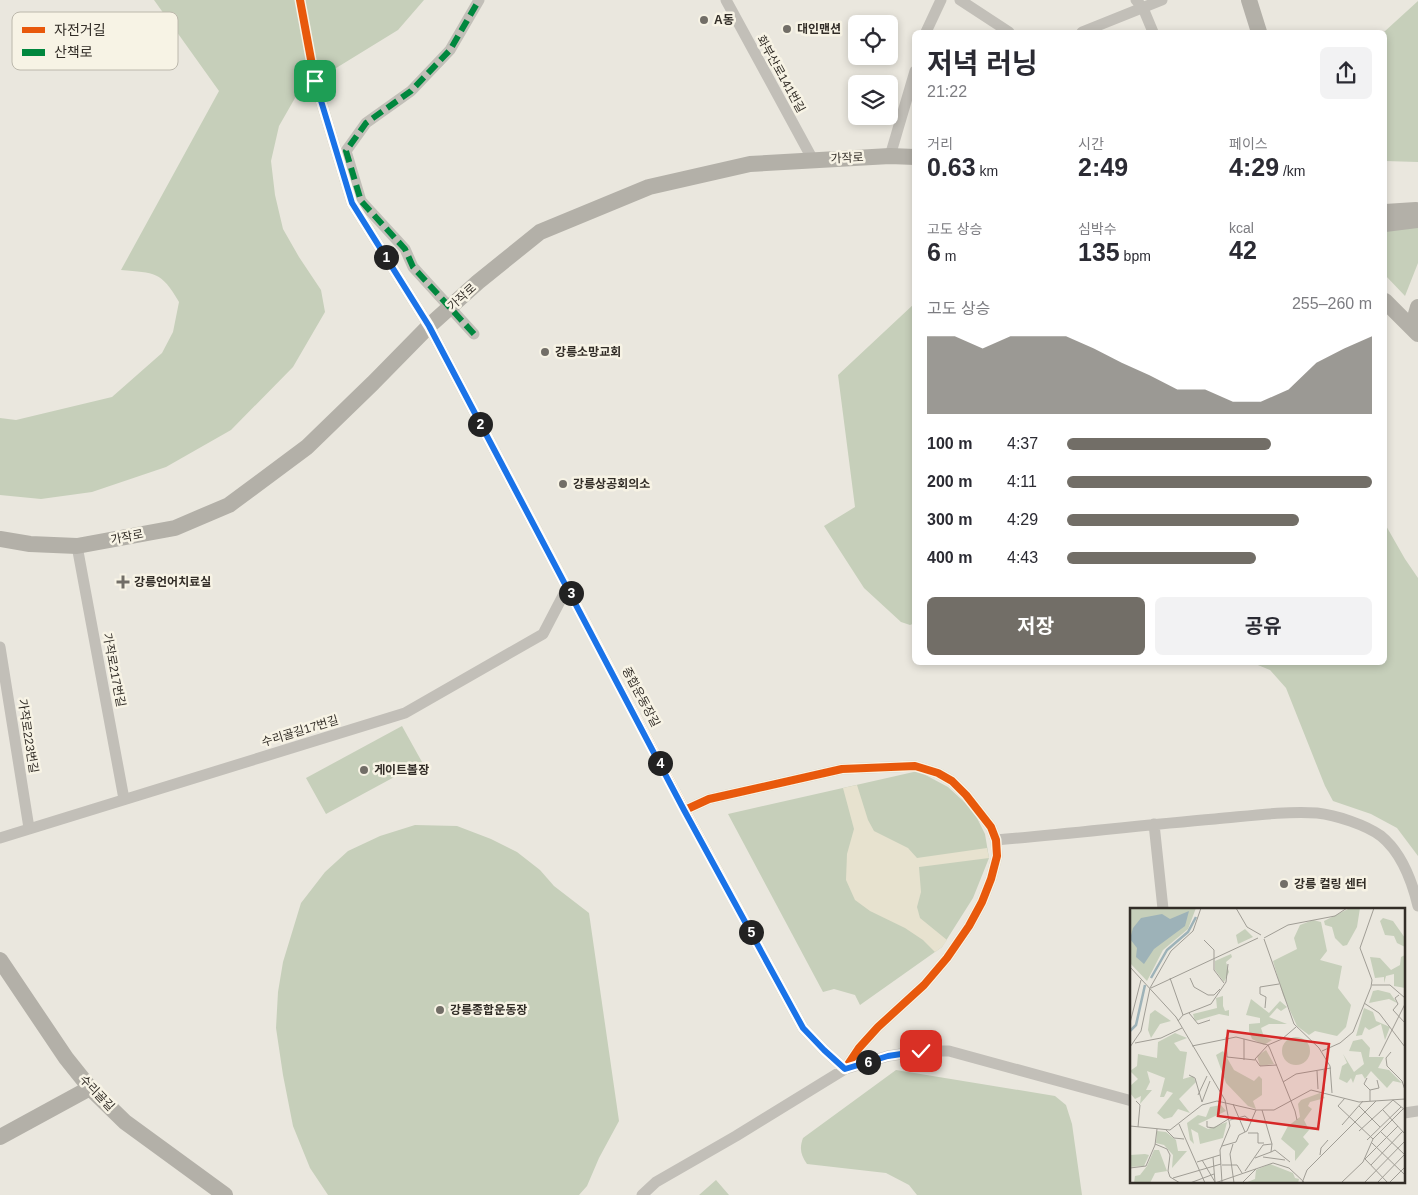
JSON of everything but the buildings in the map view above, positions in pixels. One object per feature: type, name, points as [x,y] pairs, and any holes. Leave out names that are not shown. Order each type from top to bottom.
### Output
[{"type":"street","points":[[474,334],[413,267],[405,248],[361,201],[346,151],[366,123],[411,91],[450,50],[479,0]]},
{"type":"street","name":"화부산로141번길","points":[[726,0],[813,160]]},
{"type":"street","points":[[927,30],[941,0]]},
{"type":"street","points":[[960,0],[1006,30]]},
{"type":"street","points":[[1086,30],[1140,4],[1162,0]]},
{"type":"street","points":[[1249,0],[1258,30]]},
{"type":"street","points":[[1140,4],[1151,30]]},
{"type":"street","name":"종합운동장길","points":[[315,81],[352,203],[429,326],[501,464],[568,586],[684,810],[803,1028],[845,1069]]},
{"type":"street","points":[[890,156],[912,81]]},
{"type":"street","name":"가작로","points":[[0,539],[30,544],[77,546],[175,528],[229,505],[307,447],[373,384],[429,326],[478,282],[540,232],[650,187],[750,164],[890,156],[912,157]]},
{"type":"street","points":[[1387,212],[1418,210]]},
{"type":"street","points":[[1387,224],[1418,220]]},
{"type":"street","points":[[1387,303],[1415,331]]},
{"type":"street","points":[[1415,331],[1418,307]]},
{"type":"street","name":"가작로217번길","points":[[77,546],[124,799]]},
{"type":"street","name":"수리골길17번길","points":[[0,838],[405,713],[543,634],[568,586]]},
{"type":"street","name":"가작로223번길","points":[[0,647],[29,828]]},
{"type":"street","points":[[684,810],[709,799],[842,769],[915,766],[938,773],[952,781],[980,811],[991,827],[996,840],[996,856],[991,879],[982,902],[969,926],[947,958],[924,985],[878,1027],[859,1048],[845,1069]]},
{"type":"street","points":[[996,840],[1285,813],[1319,814],[1349,820],[1381,836],[1398,855],[1413,885],[1418,906]]},
{"type":"street","points":[[1154,824],[1163,908]]},
{"type":"street","name":"수리골길","points":[[0,960],[66,1058],[90,1088],[126,1122],[225,1195]]},
{"type":"street","points":[[642,1195],[656,1182],[736,1136],[845,1069],[888,1056],[921,1051],[949,1051],[1130,1100]]},
{"type":"street","points":[[0,1137],[90,1088]]},
{"type":"green space","points":[[154,0],[424,0],[398,30],[315,81],[295,98],[279,126],[271,161],[275,195],[283,229],[321,290],[325,312],[293,367],[231,430],[166,467],[92,492],[41,499],[0,495],[0,418],[16,420],[112,397],[162,353],[173,332],[179,302],[167,284],[150,273],[121,270],[219,91],[178,34],[178,12],[163,12]]},
{"type":"green space","points":[[1418,1],[1418,162],[1387,161],[1386,30]]},
{"type":"green space","points":[[1418,225],[1418,263],[1405,296],[1387,277],[1387,230]]},
{"type":"green space","points":[[912,306],[912,624],[910,625],[901,622],[864,588],[824,526],[855,507],[838,375]]},
{"type":"green space","points":[[1387,528],[1418,578],[1418,856],[1397,828],[1371,814],[1333,801],[1325,786],[1286,688],[1270,670],[1258,665],[1387,665]]},
{"type":"green space","name":"게이트볼장","points":[[402,726],[422,762],[326,814],[306,778]]},
{"type":"green space","points":[[918,771],[948,787],[973,810],[985,834],[989,858],[973,898],[942,947],[860,1005],[855,995],[834,989],[823,992],[728,814]]},
{"type":"green space","name":"강릉종합운동장","points":[[415,825],[457,826],[491,839],[517,852],[540,870],[554,886],[589,913],[619,1121],[599,1158],[587,1186],[579,1195],[328,1195],[310,1168],[293,1126],[276,1028],[278,992],[283,962],[301,903],[325,872],[348,851],[380,836]]},
{"type":"green space","points":[[896,1070],[1055,1096],[1066,1105],[1072,1124],[1082,1195],[917,1195],[909,1185],[886,1173],[807,1164],[801,1152],[803,1138]]},
{"type":"green space","points":[[716,1180],[729,1195],[699,1195]]},
{"type":"shaded area","points":[[857,785],[868,820],[874,831],[908,848],[917,858],[987,848],[989,858],[919,867],[921,892],[917,907],[920,918],[947,940],[935,952],[923,940],[905,928],[870,911],[855,900],[846,880],[847,854],[854,829],[843,788]]},
{"type":"tunnel","points":[[300,0],[315,81]]},
{"type":"marked path","points":[[474,334],[413,267],[405,249],[361,201],[346,151],[366,123],[411,91],[450,50],[479,0]]},
{"type":"cycle path","points":[[300,0],[315,81],[352,203],[429,326],[685,810],[803,1028],[845,1069],[859,1048],[878,1027],[924,985],[947,958],[969,926],[982,902],[997,856],[996,840],[991,827],[966,795],[952,781],[938,773],[915,766],[842,769],[709,799],[685,810]]},
{"type":"place","name":"A동","points":[[704,20]]},
{"type":"place","name":"대인맨션","points":[[787,29]]},
{"type":"place","name":"강릉소망교회","points":[[545,352]]},
{"type":"place","name":"강릉상공회의소","points":[[563,484]]},
{"type":"place","name":"강릉언어치료실","points":[[123,582]]},
{"type":"place","name":"게이트볼장","points":[[364,770]]},
{"type":"place","name":"강릉 컬링 센터","points":[[1284,884]]},
{"type":"place","name":"강릉종합운동장","points":[[440,1010]]},
{"type":"route","points":[[315,81],[352,203],[429,326],[501,464],[568,586],[684,810],[803,1028],[845,1069],[888,1056],[921,1051]]}]
